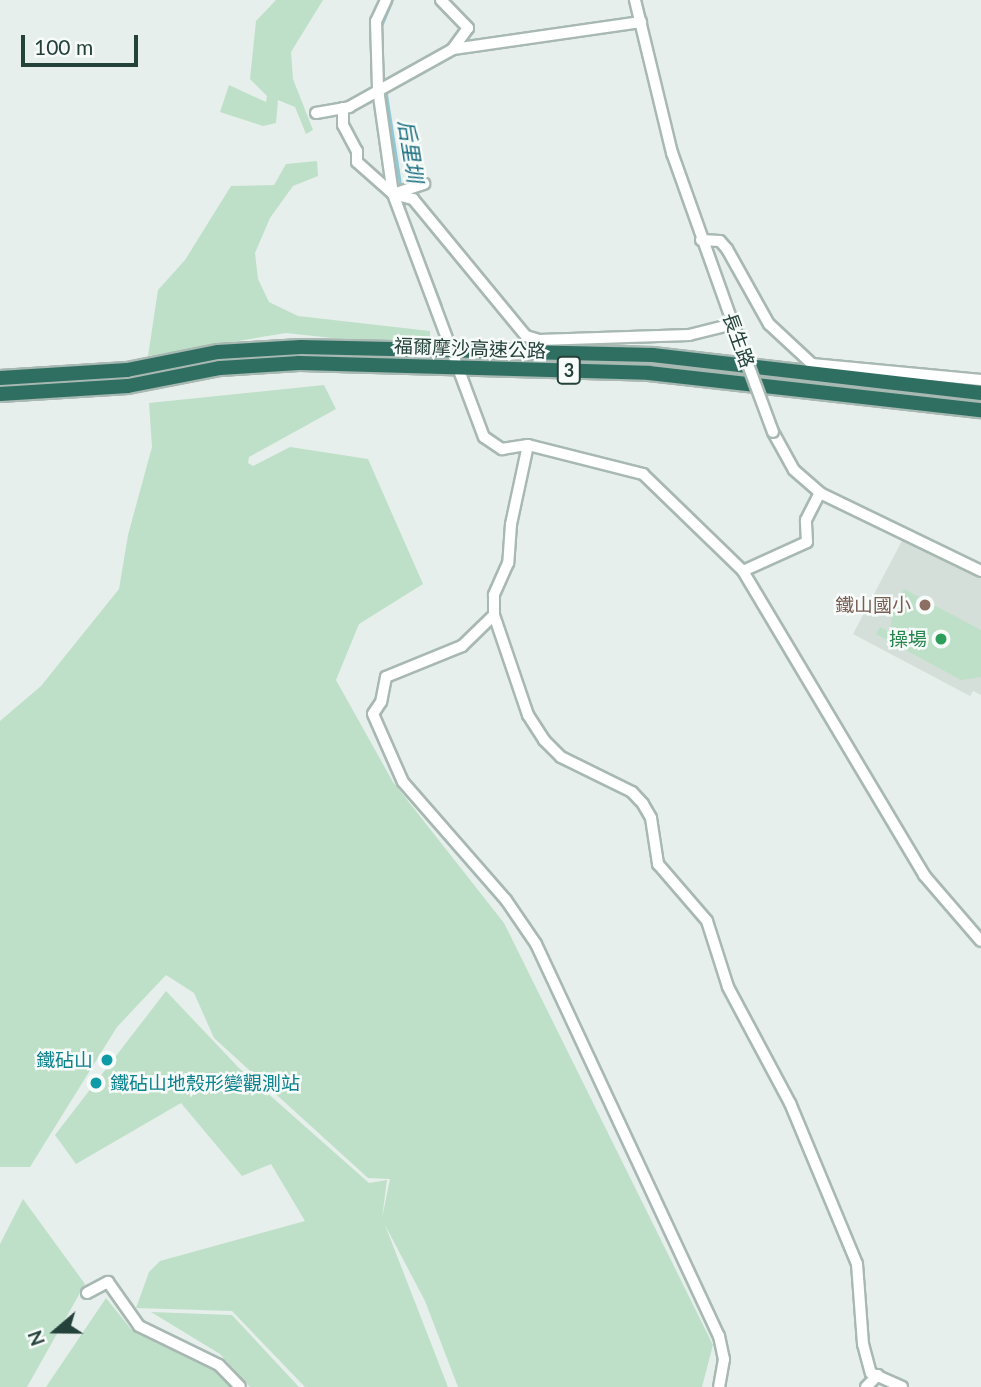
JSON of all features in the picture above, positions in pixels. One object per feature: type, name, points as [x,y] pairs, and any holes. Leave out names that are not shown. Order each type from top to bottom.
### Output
[{"type":"highway","name":"福爾摩沙高速公路","points":[[0,378],[127,370],[218,352],[301,347],[653,355],[981,393]]},
{"type":"highway","name":"福爾摩沙高速公路","points":[[0,394],[128,386],[220,368],[299,363],[649,373],[981,410]]},
{"type":"street","points":[[386,0],[376,21],[378,89],[393,194],[437,320],[484,438],[502,449],[528,445],[643,474],[743,571],[924,875],[981,942]]},
{"type":"street","points":[[441,0],[468,28],[453,49]]},
{"type":"street","name":"長生路","points":[[635,0],[672,153],[701,240],[773,432],[794,470],[820,494],[981,571]]},
{"type":"street","points":[[316,113],[343,108],[453,49],[641,22]]},
{"type":"street","points":[[343,108],[343,125],[357,151],[357,162],[393,194],[413,199],[526,336],[539,340],[689,335],[733,324]]},
{"type":"street","points":[[393,194],[424,184]]},
{"type":"street","points":[[701,240],[720,241],[769,324],[813,364],[981,380]]},
{"type":"street","points":[[528,445],[511,524],[508,563],[494,595],[494,615],[528,715],[544,740],[561,757],[632,792],[651,818],[657,864],[707,922],[728,987],[790,1103],[857,1264],[863,1343],[871,1373],[902,1387]]},
{"type":"street","points":[[743,571],[807,542],[807,520],[820,494]]},
{"type":"street","points":[[494,615],[461,646],[386,677],[381,702],[373,715],[403,782],[506,900],[536,944],[719,1336],[724,1359],[719,1387]]},
{"type":"street","points":[[87,1293],[108,1282],[139,1326],[219,1365],[240,1387]]},
{"type":"street","points":[[866,1387],[878,1375]]},
{"type":"shaded area","name":"鐵山國小","points":[[905,535],[981,575],[981,695],[973,691],[970,696],[853,634]]},
{"type":"green space","points":[[276,0],[323,0],[291,52],[293,79],[313,130],[306,134],[295,107],[278,100],[276,123],[263,126],[220,112],[229,85],[266,102],[267,96],[250,79],[256,21]]},
{"type":"green space","points":[[317,161],[318,176],[293,186],[270,218],[255,253],[258,279],[269,302],[298,316],[430,331],[430,340],[397,345],[286,333],[148,356],[158,290],[185,260],[231,186],[274,185],[286,164]]},
{"type":"green space","points":[[324,385],[336,409],[249,457],[248,463],[253,466],[290,447],[368,459],[423,584],[359,624],[336,680],[393,782],[504,923],[713,1345],[702,1387],[458,1387],[425,1301],[385,1225],[448,1387],[305,1387],[232,1311],[136,1308],[149,1272],[160,1261],[305,1221],[271,1164],[242,1176],[181,1103],[76,1164],[55,1135],[166,991],[239,1068],[369,1183],[387,1180],[382,1218],[390,1179],[368,1178],[214,1038],[194,993],[166,975],[117,1027],[30,1167],[0,1167],[0,721],[41,686],[119,589],[128,535],[152,447],[149,403]]},
{"type":"green space","points":[[904,589],[981,630],[981,677],[961,680],[876,634],[880,627],[890,632],[892,613],[907,601],[901,596]]},
{"type":"green space","points":[[23,1199],[85,1284],[27,1387],[0,1387],[0,1244]]},
{"type":"green space","points":[[106,1298],[131,1329],[212,1367],[232,1387],[46,1387]]},
{"type":"green space","points":[[151,1312],[232,1315],[299,1387],[250,1387],[220,1354]]},
{"type":"waterway","name":"后里圳","points":[[381,26],[392,0]]},
{"type":"waterway","name":"后里圳","points":[[382,67],[385,85]]},
{"type":"waterway","name":"后里圳","points":[[386,91],[401,188]]},
{"type":"waterway","name":"后里圳","points":[[403,198],[406,216]]},
{"type":"waterway","name":"后里圳","points":[[409,222],[441,304]]},
{"type":"place","name":"鐵山國小","points":[[925,605]]},
{"type":"place","name":"操場","points":[[941,639]]},
{"type":"place","name":"鐵砧山","points":[[107,1060]]},
{"type":"place","name":"鐵砧山地殼形變觀測站","points":[[96,1083]]}]
